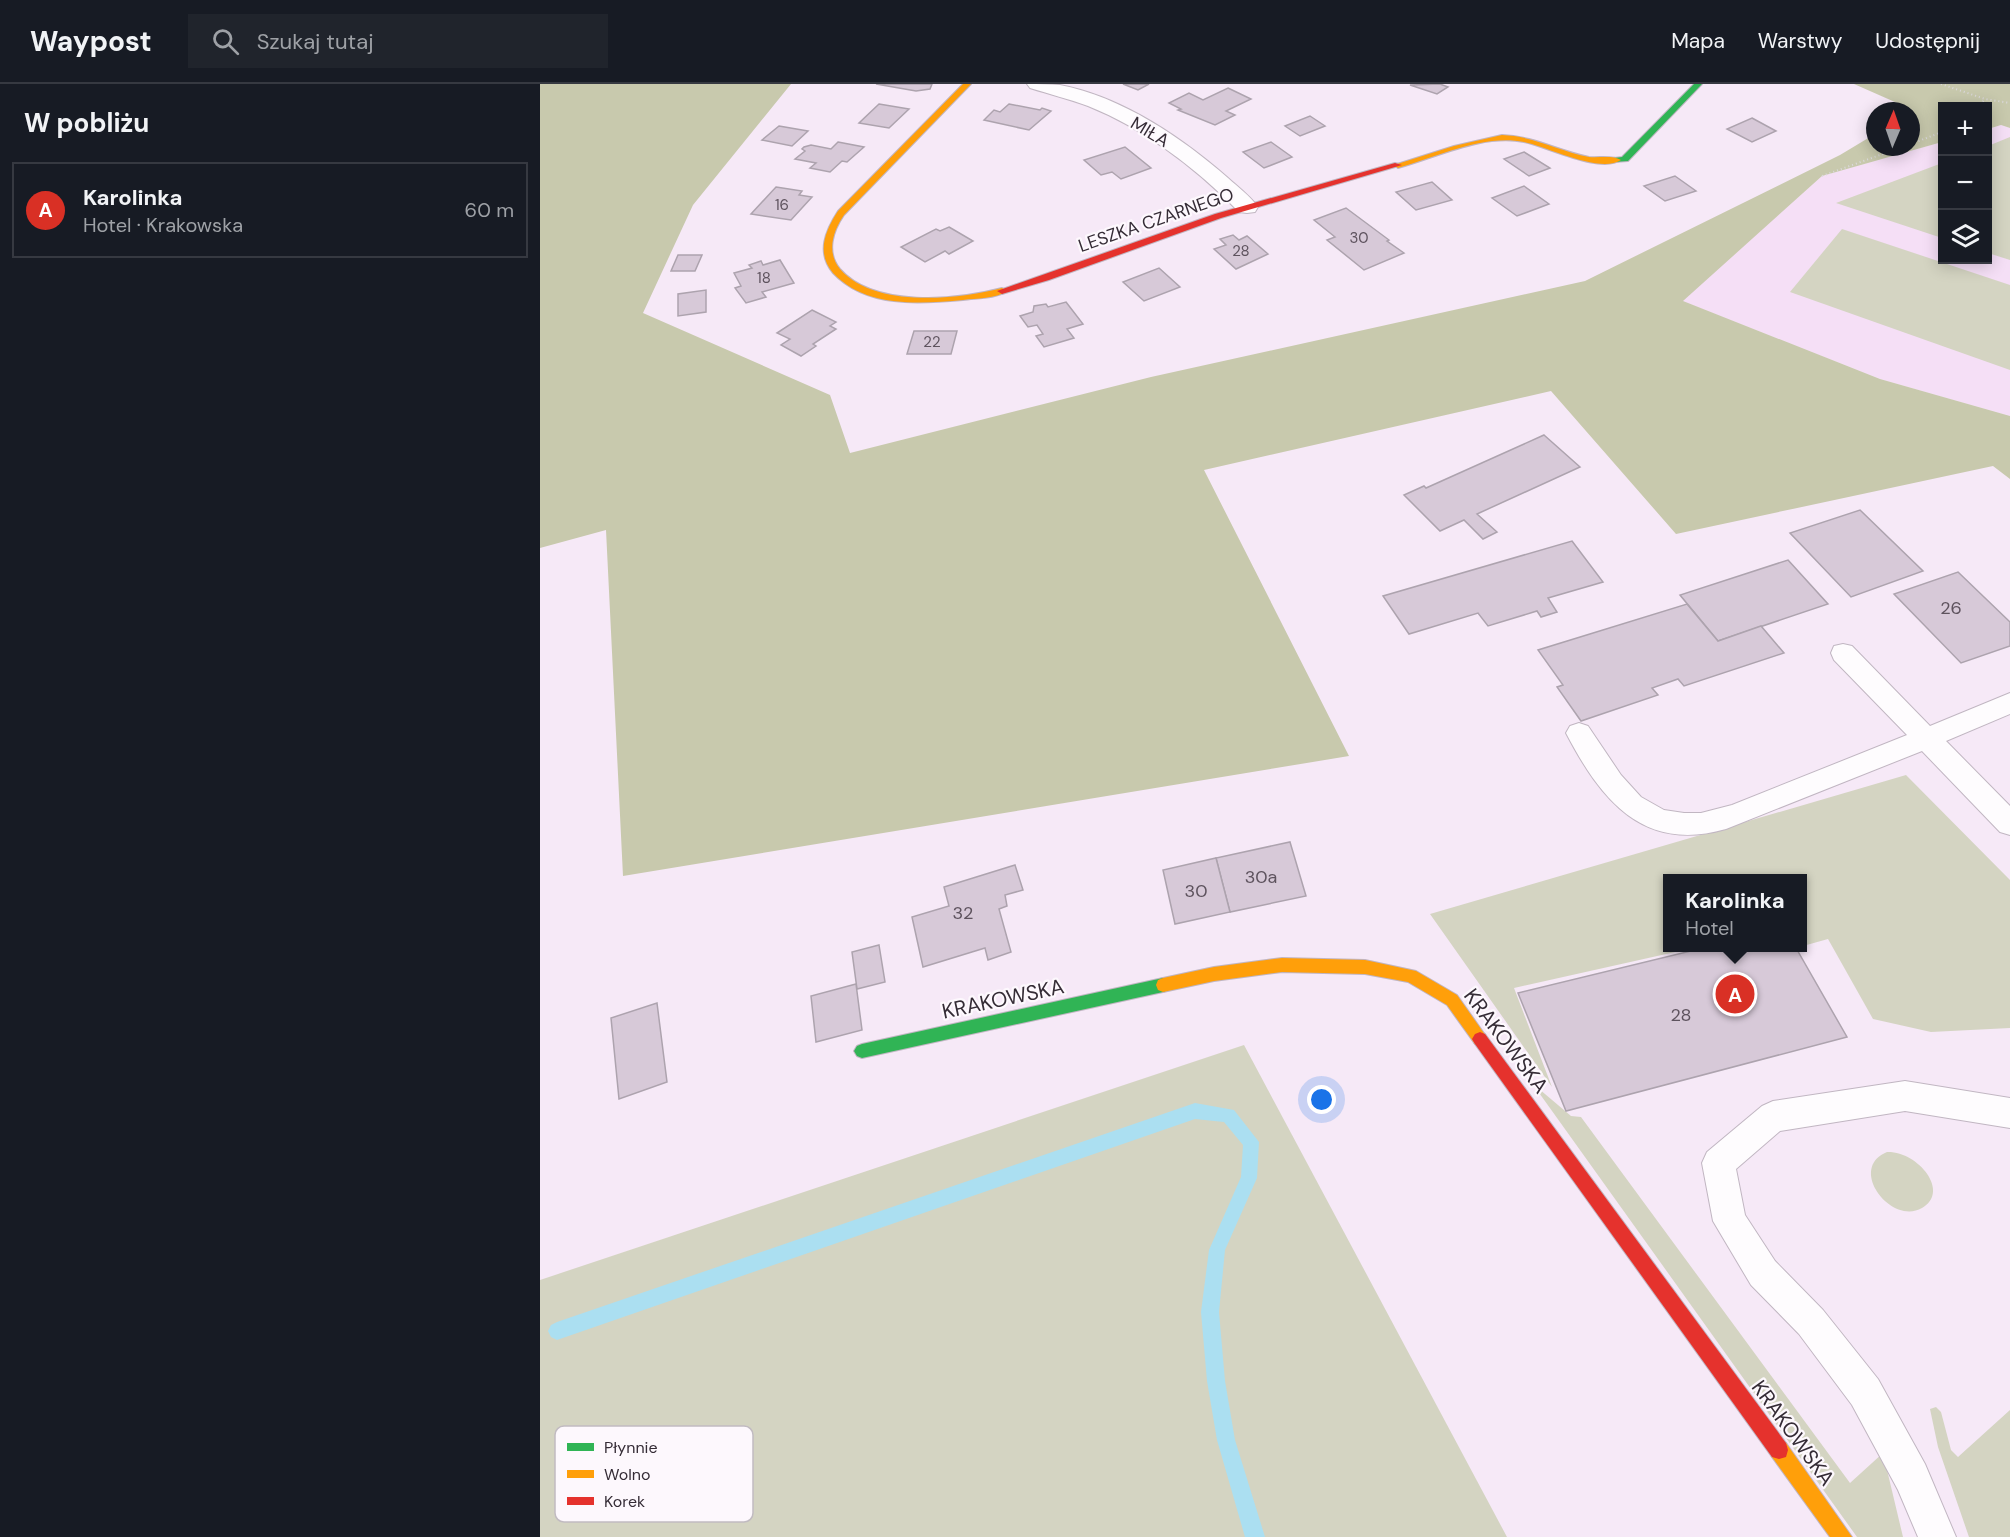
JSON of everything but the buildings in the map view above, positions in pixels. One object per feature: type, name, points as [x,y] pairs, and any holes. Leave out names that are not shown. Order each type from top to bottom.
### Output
[{"type":"street","name":"LESZKA CZARNEGO","points":[[967,84],[833,225],[825,251],[834,268],[845,280],[885,297],[915,300],[991,294],[1046,278],[1247,207],[1499,137],[1528,140],[1589,162],[1602,163],[1625,159],[1698,84]]},
{"type":"street","name":"MIŁA","points":[[1037,84],[1096,102],[1136,123],[1186,154],[1247,207]]},
{"type":"street","name":"KRAKOWSKA","points":[[862,1051],[1214,974],[1282,965],[1365,967],[1411,976],[1452,1000],[1842,1537]]},
{"type":"lane","points":[[1843,653],[2010,825]]},
{"type":"lane","points":[[1579,733],[1616,788],[1636,808],[1655,818],[1680,825],[1703,824],[1741,812],[1925,740],[2010,703]]},
{"type":"lane","points":[[1937,1537],[1912,1477],[1865,1392],[1811,1322],[1763,1273],[1730,1221],[1718,1163],[1773,1117],[1905,1096],[2010,1113]]},
{"type":"path","points":[[1941,84],[1985,99],[2010,104]]},
{"type":"path","points":[[1981,102],[1985,99]]},
{"type":"path","points":[[1920,141],[1938,134]]},
{"type":"path","points":[[1822,176],[1877,156]]},
{"type":"shaded area","points":[[2001,125],[2010,128],[2010,416],[1880,379],[1682,301],[1822,176],[1893,156],[1920,156],[1920,148],[1938,143],[1938,264],[1992,264],[1992,128]]},
{"type":"green space","points":[[540,84],[791,84],[693,205],[643,313],[830,395],[850,453],[1151,377],[1585,281],[1840,155],[1866,139],[1866,156],[1893,156],[1822,176],[1683,301],[1880,379],[2010,416],[2010,479],[1993,466],[1676,534],[1551,391],[1204,470],[1349,756],[623,876],[606,530],[540,548]]},
{"type":"green space","points":[[1854,84],[2010,84],[2010,128],[2001,125],[1992,128],[1992,102],[1938,102],[1938,143],[1920,148],[1920,102],[1895,102]]},
{"type":"green space","points":[[2010,137],[2010,260],[1992,254],[1992,144]]},
{"type":"green space","points":[[1938,165],[1938,237],[1836,203]]},
{"type":"green space","points":[[1842,229],[1938,261],[1938,264],[1947,264],[2010,285],[2010,370],[1790,292]]},
{"type":"green space","points":[[1906,775],[2010,880],[2010,1028],[1931,1032],[1873,1019],[1828,939],[1807,945],[1807,874],[1663,874],[1663,952],[1675,952],[1514,988],[1552,1087],[1430,914]]},
{"type":"green space","points":[[1244,1045],[1507,1537],[540,1537],[540,1280]]},
{"type":"green space","points":[[1532,1083],[1571,1116],[1581,1117],[1850,1483],[1883,1453],[1903,1537],[1857,1537]]},
{"type":"green space","points":[[1887,1152],[1899,1153],[1910,1158],[1927,1174],[1932,1183],[1933,1192],[1930,1201],[1922,1208],[1910,1211],[1898,1209],[1878,1193],[1872,1181],[1871,1170],[1876,1160]]},
{"type":"green space","points":[[1936,1407],[1941,1412],[1951,1450],[1958,1457],[2010,1410],[2010,1537],[1969,1537],[1938,1447],[1930,1409]]},
{"type":"waterway","points":[[557,1331],[1195,1111],[1228,1115],[1251,1142],[1249,1178],[1217,1250],[1210,1312],[1216,1381],[1226,1440],[1255,1537]]},
{"type":"traffic: fast","points":[[1617,160],[1625,159],[1698,84]]},
{"type":"traffic: fast","points":[[862,1051],[1163,985]]},
{"type":"traffic: slow","points":[[967,84],[841,213],[833,225],[826,251],[834,268],[847,282],[864,292],[885,297],[952,298],[1002,291]]},
{"type":"traffic: slow","points":[[1398,165],[1473,143],[1502,138],[1527,140],[1590,159],[1617,160]]},
{"type":"traffic: slow","points":[[1163,985],[1214,974],[1282,965],[1365,967],[1411,976],[1452,1000],[1480,1039]]},
{"type":"traffic: slow","points":[[1779,1450],[1842,1537]]},
{"type":"traffic: jam","points":[[1002,291],[1046,278],[1218,216],[1398,165]]},
{"type":"traffic: jam","points":[[1480,1039],[1779,1450]]},
{"type":"place","name":"Karolinka","points":[[1735,994]]}]
